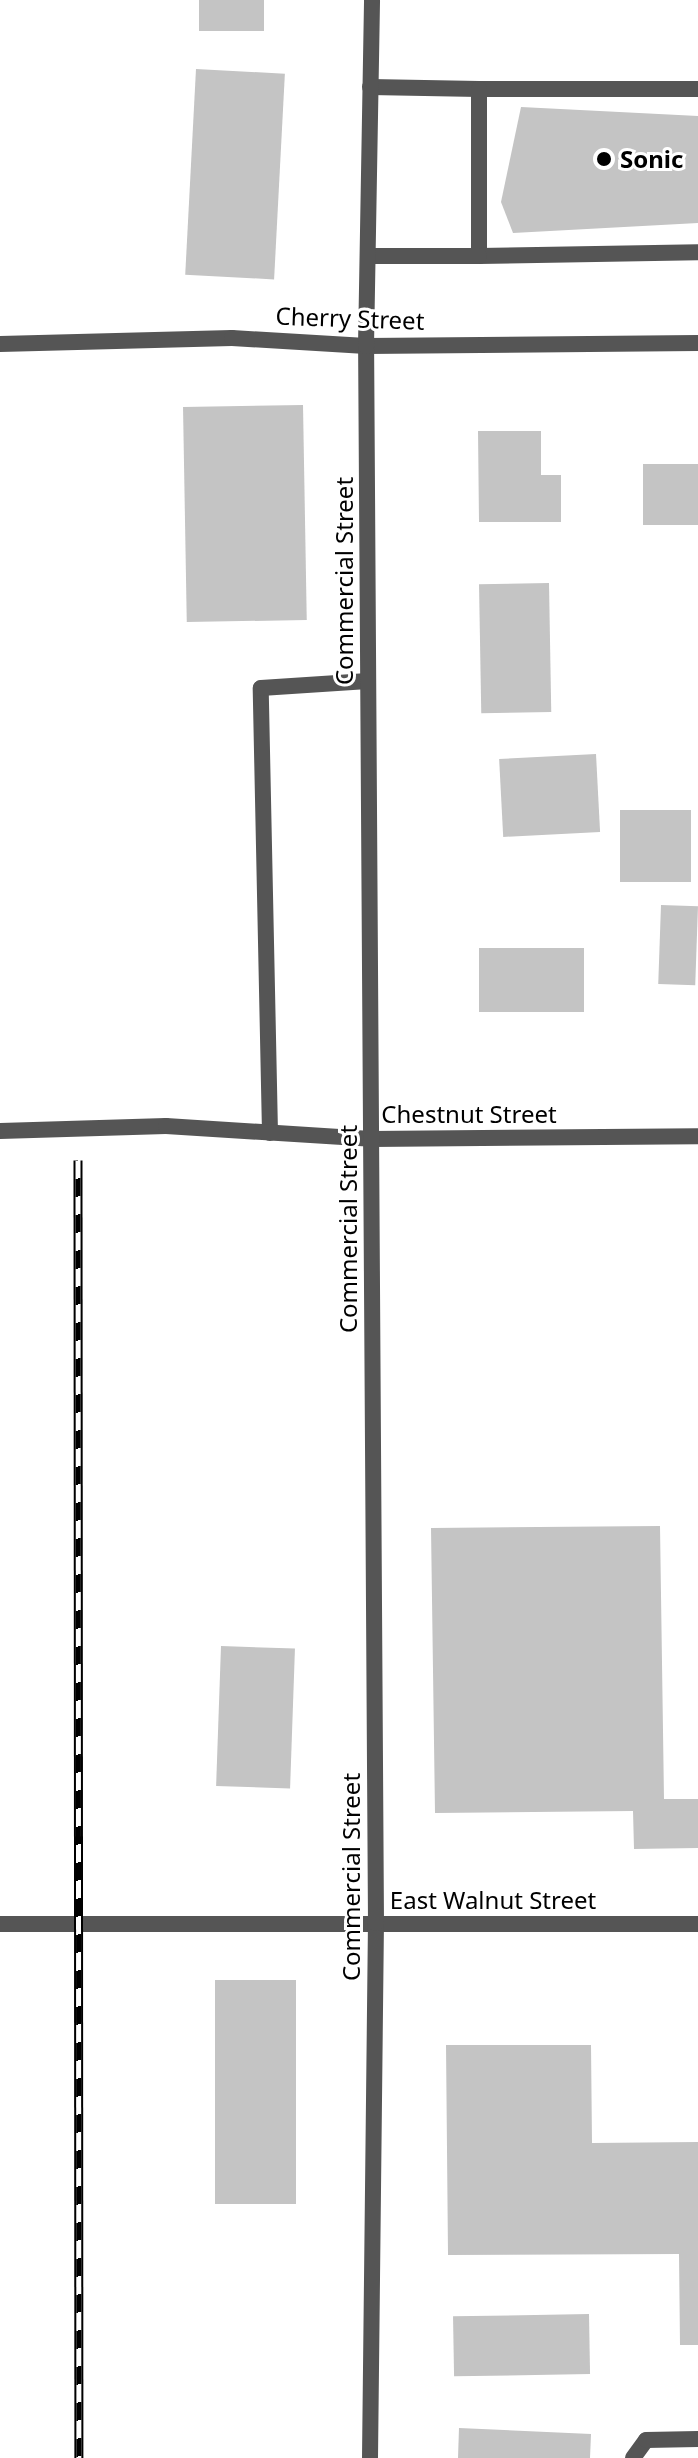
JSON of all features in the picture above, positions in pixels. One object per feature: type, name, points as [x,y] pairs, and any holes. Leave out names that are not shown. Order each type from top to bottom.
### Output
[{"type":"street","name":"Commercial Street","points":[[370,2458],[376,1923],[366,346],[372,0]]},
{"type":"street","points":[[370,87],[698,89]]},
{"type":"street","points":[[479,89],[479,256]]},
{"type":"street","points":[[368,256],[698,252]]},
{"type":"street","name":"Cherry Street","points":[[0,344],[232,338],[366,346],[698,343]]},
{"type":"street","points":[[270,1133],[261,688],[368,681]]},
{"type":"street","name":"Chestnut Street","points":[[0,1131],[166,1126],[371,1139],[698,1136]]},
{"type":"street","name":"East Walnut Street","points":[[0,1924],[698,1924]]},
{"type":"street","points":[[633,2458],[646,2440],[698,2439]]},
{"type":"building","points":[[199,0],[264,0],[264,31],[199,31]]},
{"type":"building","points":[[196,69],[285,74],[274,279],[185,275]]},
{"type":"building","name":"Sonic","points":[[521,107],[698,116],[698,223],[513,233],[501,202]]},
{"type":"building","points":[[303,405],[307,620],[187,622],[183,407]]},
{"type":"building","points":[[478,431],[541,431],[541,475],[561,475],[561,522],[479,522]]},
{"type":"building","points":[[643,464],[698,464],[698,525],[643,525]]},
{"type":"building","points":[[549,583],[551,712],[481,713],[479,584]]},
{"type":"building","points":[[596,754],[600,832],[503,837],[499,759]]},
{"type":"building","points":[[620,810],[691,810],[691,882],[620,882]]},
{"type":"building","points":[[661,905],[698,906],[695,985],[658,984]]},
{"type":"building","points":[[479,948],[584,948],[584,1012],[479,1012]]},
{"type":"building","points":[[660,1526],[664,1799],[698,1799],[698,1848],[634,1849],[633,1811],[435,1813],[431,1528]]},
{"type":"building","points":[[221,1646],[295,1649],[290,1788],[216,1786]]},
{"type":"building","points":[[215,1980],[296,1980],[296,2204],[215,2204]]},
{"type":"building","points":[[446,2045],[591,2045],[592,2143],[698,2142],[698,2345],[680,2345],[679,2254],[448,2255]]},
{"type":"building","points":[[589,2314],[590,2374],[454,2376],[453,2316]]},
{"type":"building","points":[[459,2428],[591,2434],[590,2458],[458,2458]]},
{"type":"railway","points":[[78,1160],[79,2458]]},
{"type":"place","name":"Sonic","points":[[604,159]]}]
